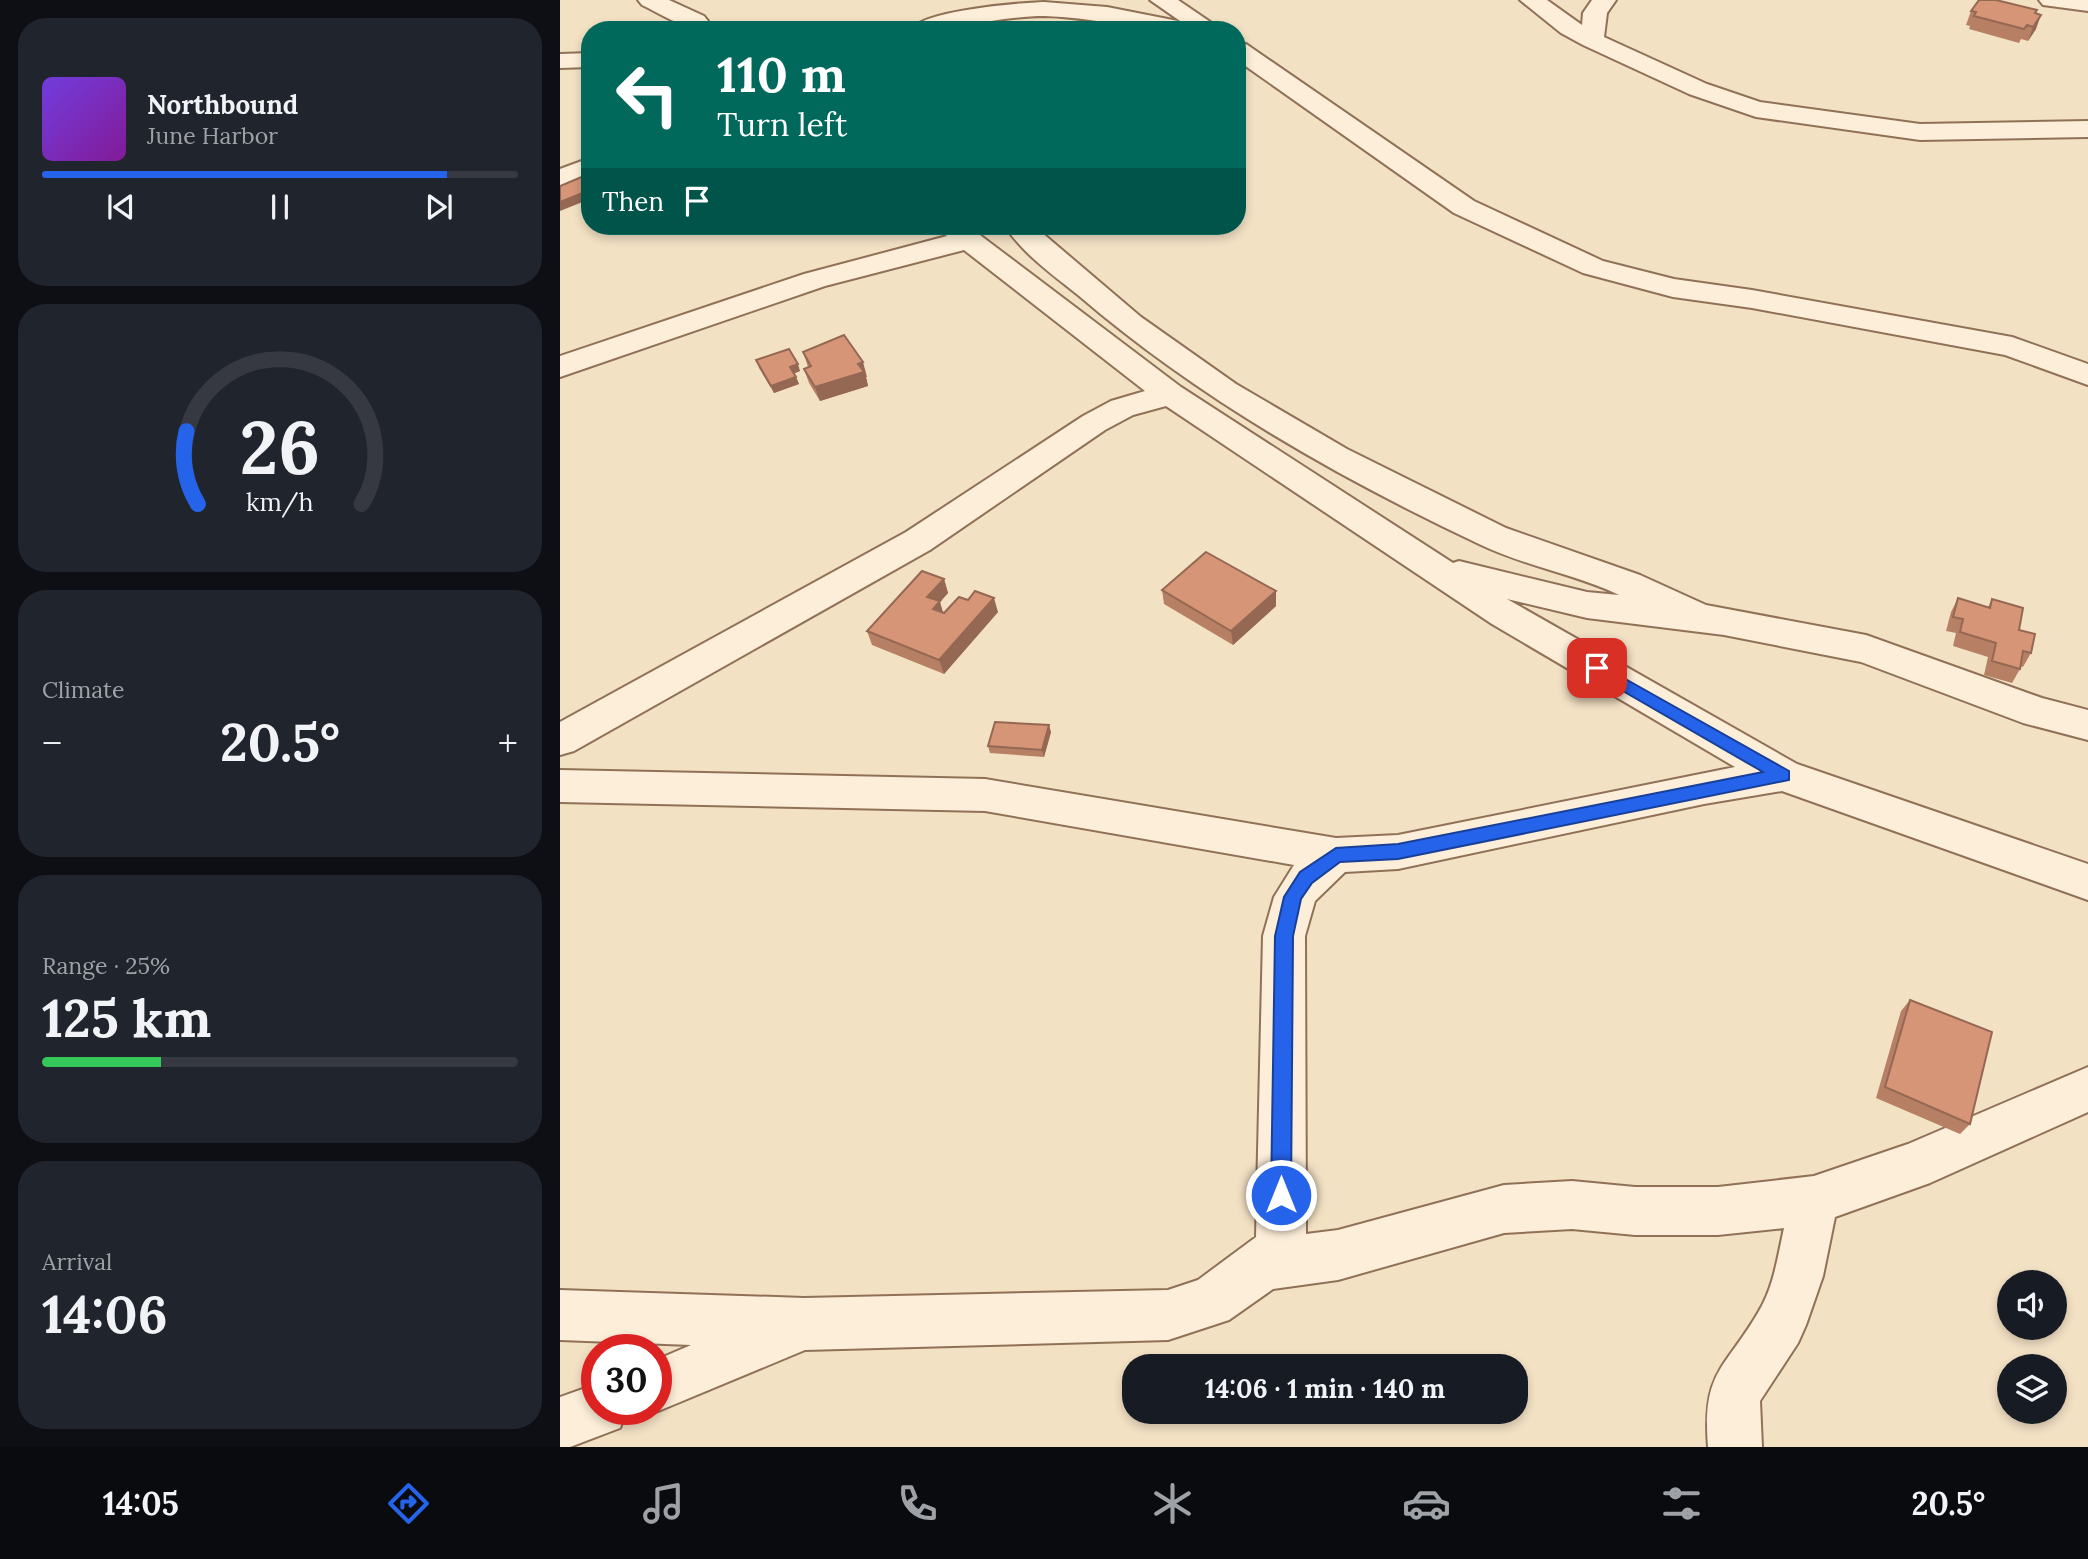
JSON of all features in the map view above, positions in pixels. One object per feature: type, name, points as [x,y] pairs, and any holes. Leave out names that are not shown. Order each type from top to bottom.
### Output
[{"type":"street","points":[[650,0],[696,17]]},
{"type":"street","points":[[1162,0],[1198,21]]},
{"type":"street","points":[[1532,0],[1569,28],[1592,40],[1698,89],[1756,109],[1920,132],[2088,129]]},
{"type":"street","points":[[1592,40],[1595,13],[1604,0]]},
{"type":"street","points":[[2051,0],[2088,4]]},
{"type":"street","points":[[944,21],[970,10],[1017,3],[1061,4],[1133,21]]},
{"type":"street","points":[[1246,55],[1464,207],[1593,267],[1673,288],[1752,299],[2012,347],[2088,375]]},
{"type":"street","points":[[560,61],[581,60]]},
{"type":"street","points":[[560,179],[581,170]]},
{"type":"street","points":[[560,367],[955,235]]},
{"type":"street","points":[[963,235],[1170,394],[1504,615],[1783,775],[2088,882]]},
{"type":"street","points":[[1028,235],[1044,252],[1130,324],[1225,391],[1335,457],[1494,537],[1627,584],[1702,619]]},
{"type":"street","points":[[560,740],[918,541],[1094,423],[1122,408],[1170,394]]},
{"type":"street","points":[[1433,568],[1587,605],[1702,619],[1866,649],[2037,712],[2088,725]]},
{"type":"street","points":[[560,786],[985,795],[1336,855],[1398,852],[1704,788],[1783,775]]},
{"type":"street","points":[[560,1315],[804,1324],[1168,1315],[1211,1302],[1264,1265],[1281,1247],[1284,936],[1293,897],[1306,878],[1336,855]]},
{"type":"street","points":[[1264,1265],[1338,1255],[1504,1209],[1572,1205],[1635,1211],[1718,1211],[1814,1200],[1913,1166],[2088,1089]]},
{"type":"street","points":[[1735,1447],[1732,1412],[1735,1392],[1780,1325],[1798,1276],[1814,1200]]},
{"type":"street","points":[[672,1379],[804,1324]]},
{"type":"street","points":[[560,1424],[581,1416]]},
{"type":"building","points":[[1979,0],[1996,0],[2037,10],[2035,13],[2041,15],[2033,27],[2027,25],[2024,29],[1974,16],[1976,12],[1971,11]]},
{"type":"building","points":[[581,177],[581,194],[560,202],[560,186]]},
{"type":"building","points":[[844,335],[863,362],[858,364],[864,372],[815,387],[804,369],[811,366],[803,352]]},
{"type":"building","points":[[789,349],[798,364],[790,367],[796,377],[771,386],[756,360]]},
{"type":"building","points":[[1206,552],[1276,591],[1231,631],[1162,590]]},
{"type":"building","points":[[922,571],[944,579],[927,597],[940,601],[933,609],[944,613],[959,597],[968,600],[975,591],[994,598],[939,660],[867,631]]},
{"type":"building","points":[[1958,598],[1990,608],[1992,599],[2023,608],[2019,630],[2035,634],[2031,653],[2023,651],[2020,669],[1992,661],[1996,643],[1960,632],[1963,619],[1953,617]]},
{"type":"building","points":[[995,722],[1049,725],[1042,750],[988,746]]},
{"type":"building","points":[[1910,1000],[1992,1032],[1970,1124],[1885,1087]]},
{"type":"route","points":[[1281,1195],[1284,936],[1293,897],[1306,878],[1336,855],[1398,852],[1704,788],[1783,775],[1597,668]]}]
